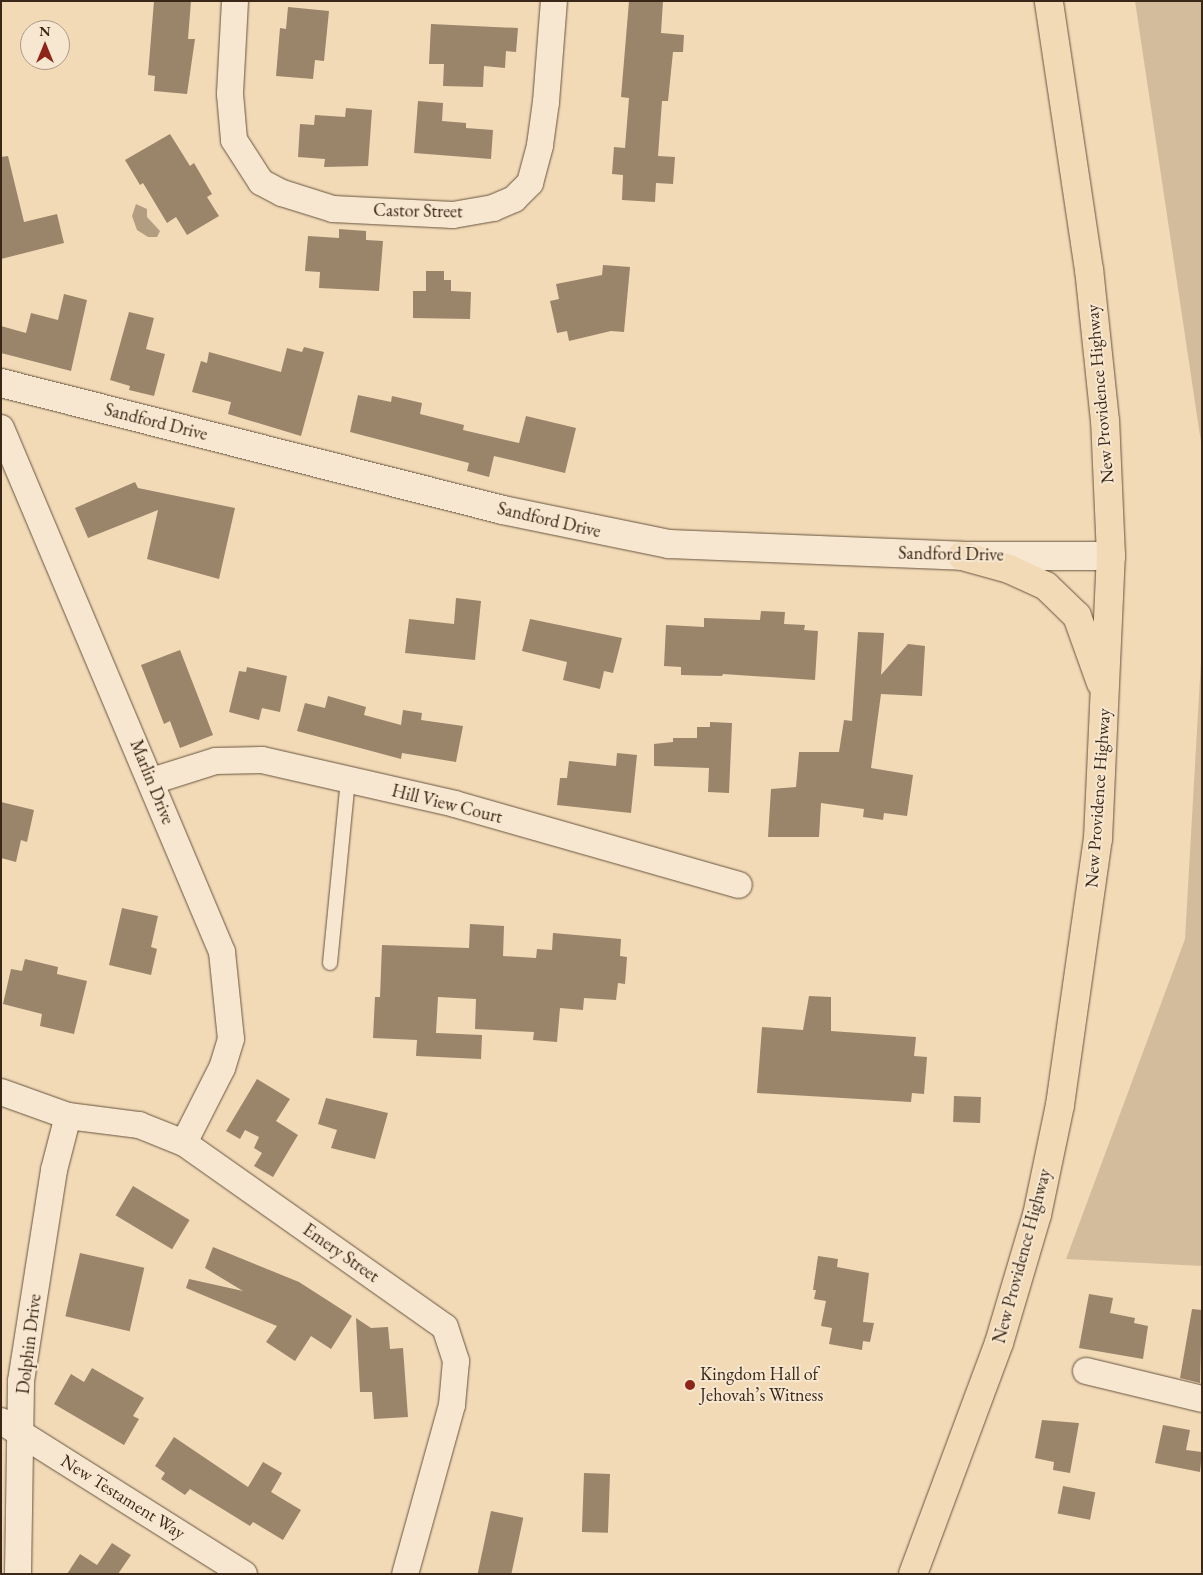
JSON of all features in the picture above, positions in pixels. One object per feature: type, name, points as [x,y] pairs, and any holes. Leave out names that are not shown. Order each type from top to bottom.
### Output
[{"type":"highway","name":"New Providence Highway","points":[[913,1574],[999,1343],[1037,1215],[1060,1105],[1084,953],[1098,839],[1106,696],[1110,556],[1105,421],[1089,270],[1049,1]]},
{"type":"highway","points":[[962,556],[1010,569],[1046,586],[1071,610],[1077,616],[1106,696]]},
{"type":"street","name":"Castor Street","points":[[235,1],[230,94],[234,140],[248,165],[261,182],[275,189],[333,209],[453,215],[494,208],[514,199],[530,182],[540,145],[554,1]]},
{"type":"street","name":"Sandford Drive","points":[[1,383],[599,532],[669,544],[740,549],[962,556],[1110,556]]},
{"type":"street","name":"Marlin Drive","points":[[1,428],[152,781],[222,952],[228,999],[230,1039],[222,1068],[184,1143]]},
{"type":"street","name":"Hill View Court","points":[[152,781],[216,761],[262,760],[348,778],[455,804],[739,885]]},
{"type":"street","name":"Emery Street","points":[[1,1092],[68,1116],[139,1126],[184,1143],[445,1327],[456,1361],[452,1405],[405,1574]]},
{"type":"street","name":"Dolphin Drive","points":[[18,1574],[11,1427],[21,1381],[54,1170],[68,1116]]},
{"type":"street","points":[[1086,1371],[1202,1399]]},
{"type":"street","name":"New Testament Way","points":[[11,1427],[244,1574]]},
{"type":"lane","points":[[330,962],[348,778]]},
{"type":"shaded area","points":[[1135,1],[1202,1],[1202,449]]},
{"type":"shaded area","points":[[136,204],[147,209],[147,217],[160,231],[157,237],[148,237],[137,230],[132,216]]},
{"type":"shaded area","points":[[1202,643],[1202,1266],[1066,1259],[1185,939]]},
{"type":"building","points":[[154,1],[191,1],[188,39],[195,39],[187,94],[154,91],[155,76],[148,75]]},
{"type":"building","points":[[629,1],[663,1],[661,33],[684,35],[683,52],[673,52],[668,101],[662,101],[658,156],[675,157],[673,184],[656,183],[655,202],[622,200],[623,175],[612,174],[614,147],[625,148],[629,98],[621,97]]},
{"type":"building","points":[[288,7],[329,11],[324,61],[315,60],[313,79],[276,76],[280,28],[286,29]]},
{"type":"building","points":[[431,24],[518,28],[516,52],[506,51],[505,68],[484,66],[483,87],[443,86],[444,64],[429,64]]},
{"type":"building","points":[[418,101],[443,103],[442,121],[466,123],[466,128],[493,130],[491,159],[414,153]]},
{"type":"building","points":[[346,108],[372,110],[368,166],[324,167],[325,159],[298,157],[300,124],[314,125],[315,115],[345,117]]},
{"type":"building","points":[[170,134],[190,166],[194,163],[212,194],[207,197],[219,216],[187,235],[176,217],[167,223],[143,183],[140,185],[125,160]]},
{"type":"building","points":[[8,156],[24,222],[57,214],[64,243],[1,259],[1,157]]},
{"type":"building","points":[[339,229],[366,231],[366,240],[383,241],[379,291],[319,288],[320,272],[305,271],[308,236],[339,238]]},
{"type":"building","points":[[603,265],[630,267],[624,332],[611,331],[569,341],[567,331],[557,333],[550,301],[559,299],[556,284],[602,275]]},
{"type":"building","points":[[426,271],[444,271],[444,280],[451,280],[451,291],[471,292],[470,319],[413,318],[413,291],[426,291]]},
{"type":"building","points":[[64,294],[87,300],[71,371],[1,353],[1,326],[26,333],[31,313],[58,320]]},
{"type":"building","points":[[129,312],[154,318],[146,349],[165,354],[154,396],[129,390],[130,386],[110,380]]},
{"type":"building","points":[[304,347],[324,352],[301,436],[228,414],[231,402],[192,392],[201,361],[207,363],[209,352],[281,372],[287,348],[302,352]]},
{"type":"building","points":[[358,395],[391,402],[392,396],[422,403],[420,414],[464,425],[463,430],[519,443],[526,416],[576,428],[565,473],[494,456],[489,477],[467,471],[469,463],[350,432]]},
{"type":"building","points":[[135,482],[138,488],[235,508],[219,579],[147,559],[158,510],[88,538],[75,508]]},
{"type":"building","points":[[456,598],[481,601],[475,660],[405,653],[409,619],[454,624]]},
{"type":"building","points":[[761,611],[785,612],[784,624],[805,625],[804,630],[818,631],[815,680],[723,674],[722,676],[681,675],[681,667],[664,666],[666,625],[704,627],[704,618],[760,620]]},
{"type":"building","points":[[530,619],[622,638],[613,673],[604,671],[600,689],[563,680],[567,662],[522,651]]},
{"type":"building","points":[[858,632],[884,633],[881,675],[908,644],[925,646],[922,696],[881,694],[871,768],[913,775],[907,816],[884,813],[883,820],[863,817],[864,809],[821,803],[819,837],[768,837],[771,789],[796,787],[799,752],[839,752],[844,720],[852,721]]},
{"type":"building","points":[[180,650],[213,735],[180,748],[170,721],[164,724],[141,665]]},
{"type":"building","points":[[247,667],[287,676],[280,712],[262,708],[259,720],[229,712],[239,671],[246,672]]},
{"type":"building","points":[[328,696],[366,707],[364,715],[401,725],[403,710],[422,713],[421,720],[463,726],[456,762],[402,753],[401,759],[297,731],[305,703],[325,708]]},
{"type":"building","points":[[710,722],[732,723],[729,793],[708,792],[709,768],[654,766],[654,744],[673,742],[673,738],[697,738],[697,727],[710,727]]},
{"type":"building","points":[[617,753],[637,755],[631,813],[557,805],[560,778],[567,778],[569,761],[616,766]]},
{"type":"building","points":[[1,802],[34,810],[27,842],[21,840],[16,862],[1,858]]},
{"type":"building","points":[[122,908],[158,916],[151,947],[157,949],[151,975],[109,965]]},
{"type":"building","points":[[470,924],[504,926],[503,956],[536,958],[537,949],[552,950],[553,933],[621,939],[620,956],[627,957],[625,984],[618,983],[616,1000],[584,998],[583,1010],[560,1008],[557,1042],[533,1040],[534,1032],[475,1029],[476,999],[438,997],[436,1033],[482,1035],[481,1059],[416,1056],[417,1040],[373,1038],[375,997],[380,997],[382,945],[469,948]]},
{"type":"building","points":[[25,959],[58,967],[57,974],[87,981],[74,1034],[40,1026],[42,1014],[3,1004],[11,969],[22,971]]},
{"type":"building","points":[[809,996],[831,997],[831,1031],[916,1037],[914,1056],[927,1057],[924,1094],[912,1093],[911,1102],[757,1093],[762,1027],[803,1030]]},
{"type":"building","points":[[257,1079],[290,1099],[276,1121],[298,1135],[273,1177],[254,1166],[262,1153],[254,1148],[259,1137],[245,1130],[240,1139],[226,1131]]},
{"type":"building","points":[[954,1096],[981,1097],[980,1123],[953,1122]]},
{"type":"building","points":[[326,1098],[388,1113],[375,1159],[331,1148],[337,1130],[318,1124]]},
{"type":"building","points":[[133,1186],[190,1220],[172,1249],[115,1215]]},
{"type":"building","points":[[213,1247],[299,1282],[352,1316],[331,1349],[311,1336],[295,1361],[266,1342],[277,1326],[186,1288],[189,1279],[243,1291],[205,1268]]},
{"type":"building","points":[[80,1253],[144,1268],[130,1331],[65,1316]]},
{"type":"building","points":[[818,1256],[838,1259],[837,1267],[869,1273],[863,1322],[874,1323],[870,1342],[863,1341],[862,1350],[829,1344],[832,1328],[821,1326],[826,1301],[814,1299],[816,1290],[813,1290]]},
{"type":"building","points":[[1089,1294],[1113,1298],[1110,1313],[1135,1318],[1134,1323],[1148,1326],[1143,1359],[1079,1348]]},
{"type":"building","points":[[1192,1309],[1202,1310],[1200,1383],[1180,1378]]},
{"type":"building","points":[[356,1318],[371,1328],[388,1327],[390,1349],[403,1348],[408,1417],[374,1419],[372,1392],[360,1392]]},
{"type":"building","points":[[92,1368],[144,1398],[133,1416],[139,1419],[124,1445],[54,1404],[71,1374],[84,1382]]},
{"type":"building","points":[[1042,1420],[1079,1423],[1070,1473],[1053,1470],[1054,1462],[1035,1458]]},
{"type":"building","points":[[1163,1425],[1190,1430],[1186,1450],[1202,1452],[1200,1472],[1155,1463]]},
{"type":"building","points":[[174,1437],[248,1487],[263,1462],[282,1473],[271,1492],[301,1510],[283,1540],[253,1522],[250,1526],[190,1489],[185,1495],[161,1479],[165,1473],[155,1466]]},
{"type":"building","points":[[584,1473],[610,1474],[608,1533],[582,1532]]},
{"type":"building","points":[[1063,1486],[1095,1492],[1090,1520],[1058,1513]]},
{"type":"building","points":[[491,1511],[523,1518],[511,1574],[478,1574]]},
{"type":"building","points":[[112,1543],[131,1555],[118,1574],[67,1574],[80,1554],[97,1565]]},
{"type":"place","name":"Kingdom Hall of Jehovah’s Witness","points":[[690,1385]]}]
